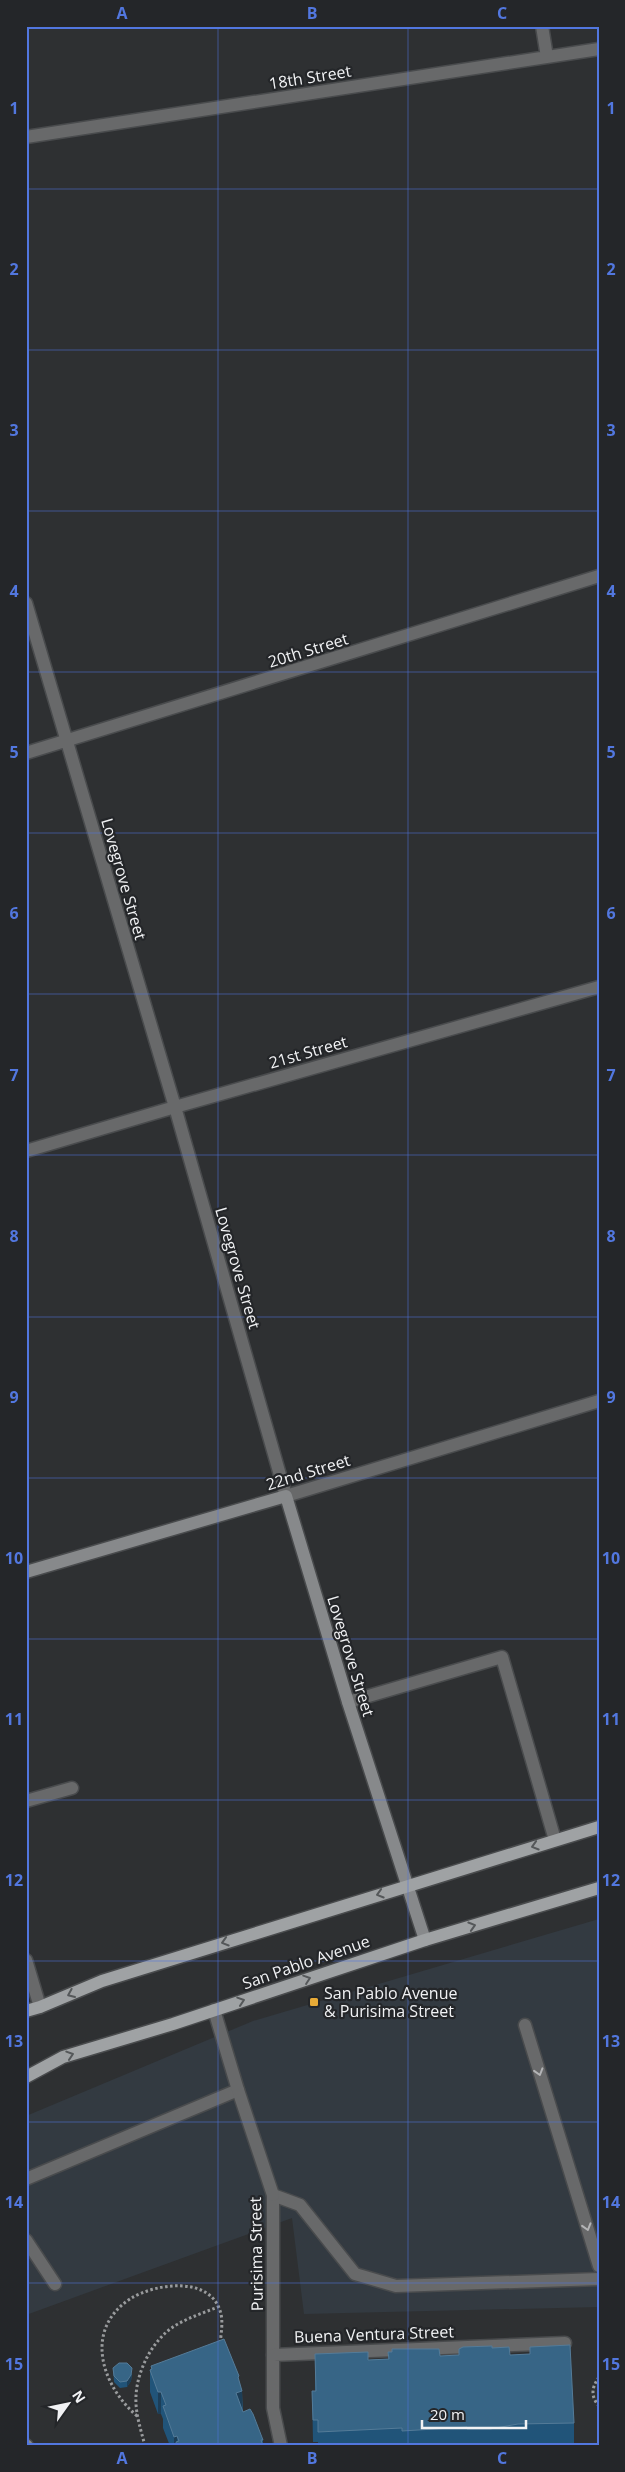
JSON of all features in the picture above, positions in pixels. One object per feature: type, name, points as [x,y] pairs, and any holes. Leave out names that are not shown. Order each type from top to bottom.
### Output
[{"type":"main road","points":[[26,2011],[40,2008],[102,1980],[599,1827]]},
{"type":"main road","name":"San Pablo Avenue","points":[[26,2077],[63,2057],[214,2010],[425,1940],[599,1888]]},
{"type":"street","points":[[542,26],[547,57]]},
{"type":"street","name":"18th Street","points":[[26,137],[599,49]]},
{"type":"street","name":"20th Street","points":[[26,753],[67,742],[599,576]]},
{"type":"street","name":"Lovegrove Street","points":[[26,602],[175,1106],[286,1496],[348,1702],[425,1940]]},
{"type":"street","name":"21st Street","points":[[26,1151],[175,1106],[599,987]]},
{"type":"street","name":"22nd Street","points":[[26,1572],[286,1496],[599,1401]]},
{"type":"street","points":[[348,1702],[502,1657],[555,1840]]},
{"type":"street","points":[[26,1801],[72,1788]]},
{"type":"street","points":[[26,1960],[40,2008]]},
{"type":"street","name":"Purisima Street","points":[[214,2010],[273,2195],[273,2408],[281,2446]]},
{"type":"street","points":[[525,2025],[599,2266]]},
{"type":"street","points":[[26,2179],[238,2090]]},
{"type":"street","points":[[273,2195],[300,2205],[354,2274],[396,2286],[599,2279]]},
{"type":"street","points":[[26,2240],[54,2284]]},
{"type":"street","name":"Buena Ventura Street","points":[[273,2354],[565,2344]]},
{"type":"path","points":[[137,2416],[112,2389],[102,2364],[102,2343],[105,2332],[119,2309],[129,2300],[149,2289],[172,2286],[194,2287],[206,2291],[214,2298],[222,2314],[220,2348]]},
{"type":"path","points":[[145,2446],[137,2416],[137,2384],[147,2357],[158,2340],[172,2327],[218,2306]]},
{"type":"path","points":[[599,2377],[592,2389],[593,2398],[599,2406]]},
{"type":"shaded area","points":[[599,1919],[599,2307],[304,2314],[292,2218],[26,2315],[26,2116],[253,2021]]},
{"type":"building","points":[[224,2339],[239,2376],[242,2391],[236,2393],[243,2412],[250,2409],[253,2414],[263,2440],[261,2440],[263,2446],[177,2446],[176,2442],[179,2441],[177,2436],[174,2437],[163,2406],[166,2405],[161,2392],[158,2392],[150,2370],[152,2369],[151,2366]]},
{"type":"building","points":[[570,2345],[574,2423],[518,2424],[490,2429],[467,2429],[467,2427],[402,2431],[402,2428],[318,2432],[318,2420],[313,2420],[312,2391],[316,2391],[315,2354],[368,2352],[368,2360],[389,2359],[388,2352],[392,2352],[392,2349],[439,2349],[440,2356],[459,2355],[459,2349],[463,2347],[492,2346],[492,2348],[509,2347],[510,2355],[530,2354],[530,2347]]},
{"type":"building","points":[[119,2363],[127,2363],[132,2368],[131,2375],[127,2381],[120,2382],[114,2376],[113,2368]]},
{"type":"place","name":"San Pablo Avenue & Purisima Street","points":[[314,2002]]}]
